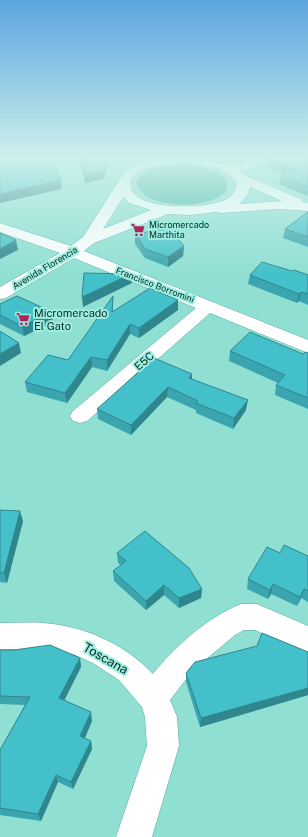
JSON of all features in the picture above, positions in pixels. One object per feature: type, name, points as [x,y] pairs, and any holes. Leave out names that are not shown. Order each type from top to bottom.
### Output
[{"type":"street","name":"Avenida Florencia","points":[[89,240],[114,196]]},
{"type":"street","points":[[129,196],[134,200],[148,206],[185,212],[279,205],[308,207]]},
{"type":"street","points":[[204,210],[219,207],[232,202],[240,196]]},
{"type":"street","points":[[284,196],[308,207]]},
{"type":"street","name":"Avenida Florencia","points":[[0,294],[72,252],[89,240],[166,210]]},
{"type":"street","name":"Francisco Borromini","points":[[0,227],[72,252],[308,347]]},
{"type":"street","name":"E5C","points":[[80,416],[208,306]]},
{"type":"street","points":[[153,697],[183,660],[225,626],[241,617],[257,617],[308,640]]},
{"type":"street","name":"Toscana","points":[[0,636],[43,636],[75,641],[103,653],[130,670],[153,697],[161,717],[163,746],[134,837]]},
{"type":"green space","points":[[147,196],[220,196],[202,203],[188,204],[161,202]]},
{"type":"building","points":[[308,212],[308,237],[285,229]]},
{"type":"building","points":[[169,228],[184,246],[168,257],[145,249],[135,234]]},
{"type":"building","points":[[0,233],[16,240],[0,249]]},
{"type":"building","points":[[262,262],[308,275],[308,294],[301,292],[299,294],[250,275]]},
{"type":"building","points":[[84,273],[131,274],[82,297]]},
{"type":"building","points":[[150,288],[178,300],[139,328],[130,324],[107,360],[91,357],[65,393],[25,382],[48,355],[68,360],[113,296],[112,312]]},
{"type":"building","points":[[17,296],[52,312],[22,326],[0,315],[0,304]]},
{"type":"building","points":[[0,331],[19,343],[0,354]]},
{"type":"building","points":[[250,332],[303,354],[305,352],[308,353],[308,398],[276,385],[285,375],[230,351]]},
{"type":"building","points":[[154,358],[192,374],[189,378],[248,400],[234,418],[196,403],[198,401],[168,387],[131,425],[97,409]]},
{"type":"building","points":[[0,510],[20,511],[4,573],[0,572]]},
{"type":"building","points":[[145,531],[189,568],[202,589],[179,598],[164,585],[146,601],[113,571],[126,561],[117,553]]},
{"type":"building","points":[[284,545],[308,556],[308,591],[304,589],[300,597],[273,584],[270,590],[248,579],[267,547],[280,553]]},
{"type":"building","points":[[262,633],[308,652],[308,688],[201,718],[186,673],[195,662],[257,646]]},
{"type":"building","points":[[50,645],[80,658],[59,698],[91,712],[80,736],[91,741],[71,782],[56,775],[38,814],[0,808],[0,750],[30,697],[0,696],[0,650],[14,650]]},
{"type":"place","name":"Micromercado Marthita","points":[[138,230]]},
{"type":"place","name":"Micromercado El Gato","points":[[23,319]]}]
